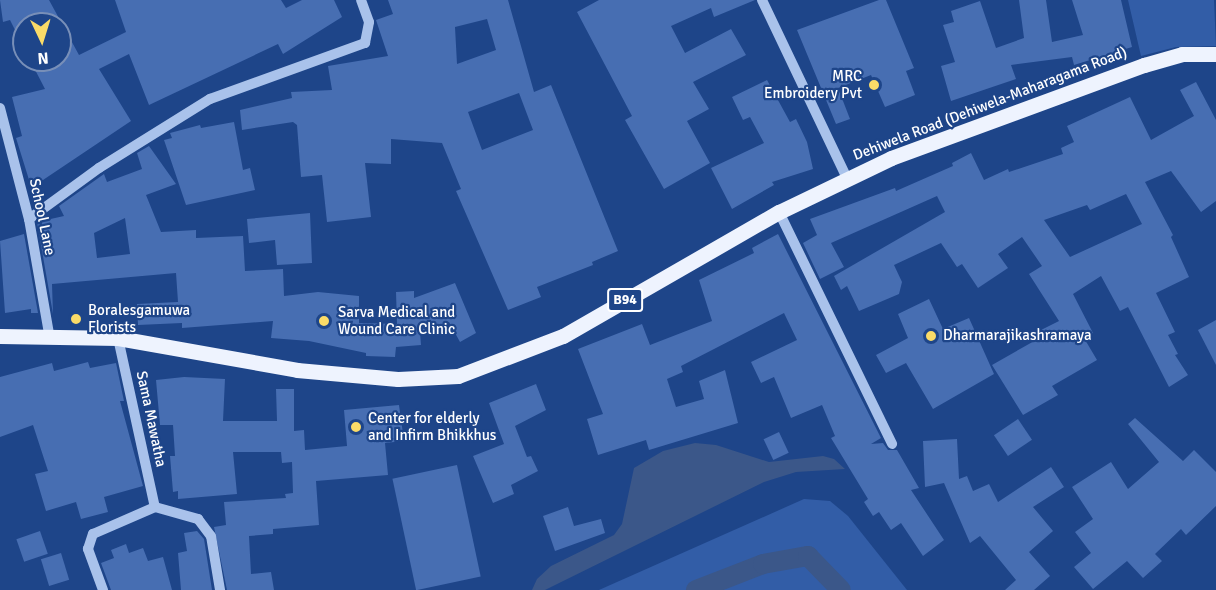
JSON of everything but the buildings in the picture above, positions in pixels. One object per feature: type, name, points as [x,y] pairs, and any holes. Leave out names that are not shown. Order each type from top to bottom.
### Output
[{"type":"main road","name":"Dehiwela Road (Dehiwela-Maharagama Road)","points":[[0,336],[49,334],[118,338],[297,370],[398,379],[458,376],[563,336],[779,212],[848,178],[1100,79],[1182,54],[1216,54]]},
{"type":"street","points":[[29,219],[99,168],[210,99],[364,43],[369,22],[361,0]]},
{"type":"street","points":[[762,0],[848,178]]},
{"type":"street","name":"School Lane","points":[[0,108],[29,219],[49,334]]},
{"type":"street","points":[[779,212],[892,444]]},
{"type":"street","name":"Sama Mawatha","points":[[118,338],[155,507]]},
{"type":"street","points":[[103,590],[88,549],[93,534],[155,507],[198,519],[211,536],[220,590]]},
{"type":"shaded area","points":[[1128,0],[1214,0],[1216,46],[1176,47],[1141,56]]},
{"type":"shaded area","points":[[695,443],[716,445],[769,462],[823,456],[834,459],[845,469],[796,472],[764,482],[545,590],[532,590],[537,579],[551,566],[614,535],[622,524],[634,468],[663,451]]},
{"type":"shaded area","points":[[804,499],[830,501],[848,516],[907,590],[599,590]]},
{"type":"waterway","points":[[696,590],[763,564],[808,556],[841,590]]},
{"type":"place","name":"MRC Embroidery Pvt","points":[[874,85]]},
{"type":"place","name":"Boralesgamuwa Florists","points":[[76,319]]},
{"type":"place","name":"Sarva Medical and Wound Care Clinic","points":[[324,321]]},
{"type":"place","name":"Dharmarajikashramaya","points":[[931,336]]},
{"type":"place","name":"Center for elderly and Infirm Bhikkhus","points":[[356,427]]}]
